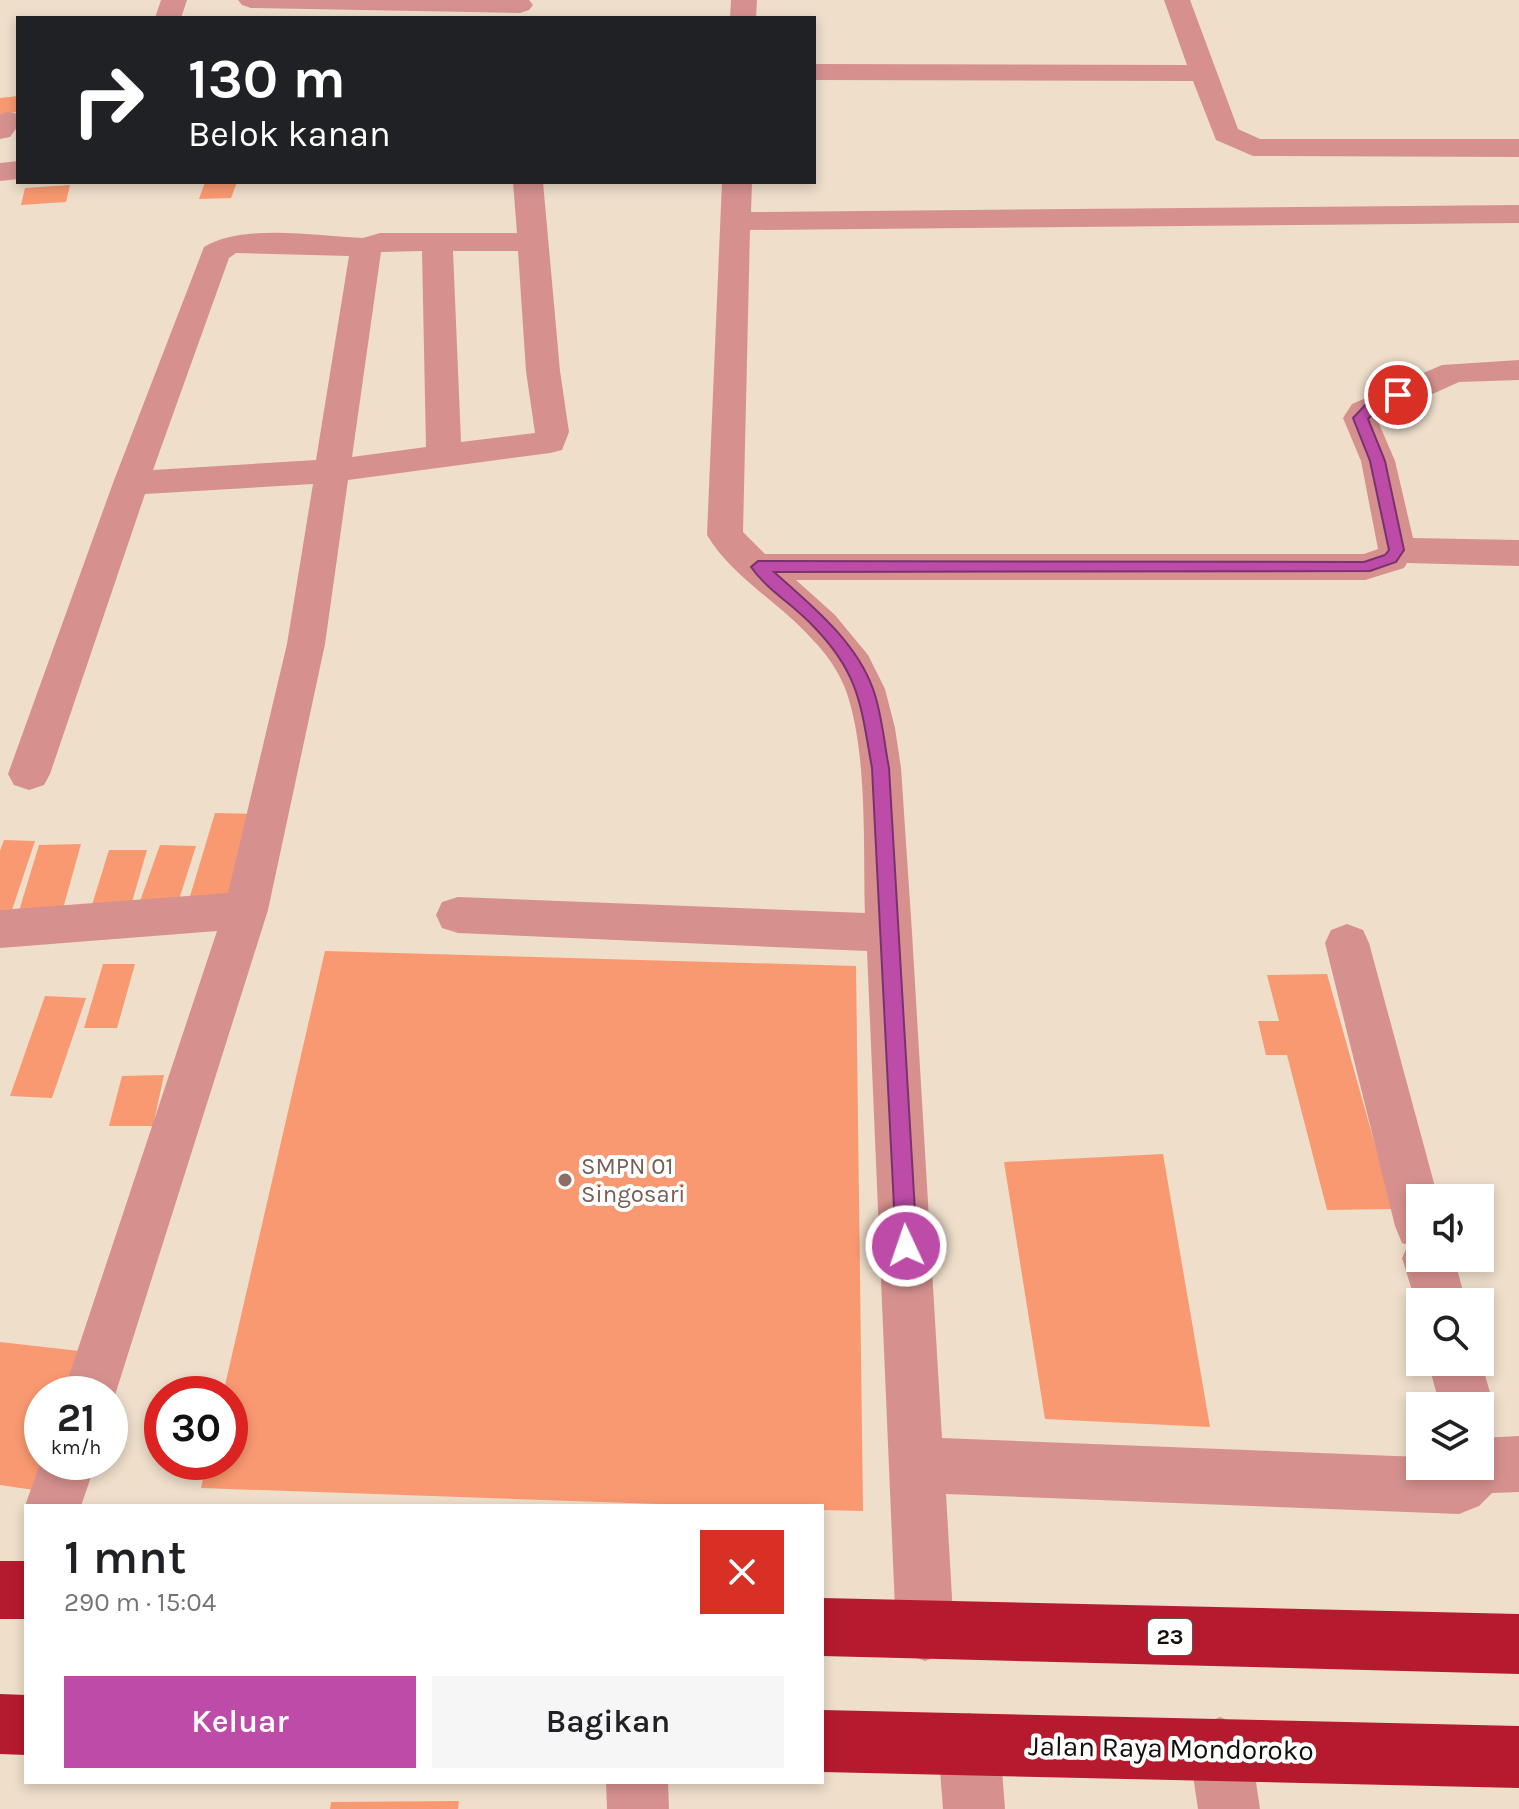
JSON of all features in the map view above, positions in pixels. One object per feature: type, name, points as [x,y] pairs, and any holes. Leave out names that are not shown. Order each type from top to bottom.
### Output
[{"type":"highway","points":[[0,1590],[24,1590]]},
{"type":"highway","name":"23","points":[[824,1627],[925,1632],[1519,1644]]},
{"type":"highway","points":[[0,1724],[24,1725]]},
{"type":"highway","name":"Jalan Raya Mondoroko","points":[[824,1741],[1519,1757]]},
{"type":"street","points":[[251,0],[434,10],[520,8]]},
{"type":"street","points":[[1177,0],[1226,134],[1253,147],[1519,148]]},
{"type":"street","points":[[816,72],[1204,73]]},
{"type":"street","points":[[131,483],[330,471],[539,446],[552,439],[543,371],[528,184]]},
{"type":"street","points":[[737,184],[725,535],[738,551],[821,623],[855,667],[866,690],[880,768],[925,1632]]},
{"type":"street","points":[[736,221],[1519,214]]},
{"type":"street","points":[[29,774],[215,253],[228,245],[243,243],[366,247],[380,242],[531,242]]},
{"type":"street","points":[[437,242],[444,456]]},
{"type":"street","points":[[96,1376],[246,910],[306,644],[366,247]]},
{"type":"street","points":[[758,567],[1365,567],[1391,559],[1397,550],[1378,461],[1360,418],[1364,412],[1454,372],[1519,370]]},
{"type":"street","points":[[1397,550],[1519,553]]},
{"type":"street","points":[[0,929],[246,910]]},
{"type":"street","points":[[458,915],[890,933]]},
{"type":"street","points":[[1347,943],[1409,1184]]},
{"type":"street","points":[[1494,1465],[1519,1464]]},
{"type":"street","points":[[918,1465],[1459,1486],[1467,1480]]},
{"type":"street","points":[[54,1504],[62,1480]]},
{"type":"street","points":[[969,1744],[974,1809]]},
{"type":"street","points":[[1220,1748],[1229,1809]]},
{"type":"street","points":[[637,1784],[638,1809]]},
{"type":"building","points":[[16,96],[16,112],[0,114],[0,98]]},
{"type":"building","points":[[204,184],[236,184],[231,198],[199,199]]},
{"type":"building","points":[[70,185],[66,202],[21,205],[25,188]]},
{"type":"building","points":[[215,813],[260,814],[235,905],[188,903]]},
{"type":"building","points":[[4,840],[35,841],[7,925],[0,925],[0,851]]},
{"type":"building","points":[[81,844],[59,923],[15,924],[39,845]]},
{"type":"building","points":[[160,845],[196,846],[177,906],[139,904]]},
{"type":"building","points":[[109,850],[147,850],[130,909],[91,908]]},
{"type":"building","name":"SMPN 01 Singosari","points":[[325,951],[856,966],[863,1511],[824,1510],[824,1504],[658,1504],[201,1488],[203,1480],[248,1480],[248,1376],[227,1376]]},
{"type":"building","points":[[103,964],[135,964],[117,1028],[84,1028]]},
{"type":"building","points":[[1327,974],[1393,1209],[1327,1210],[1287,1055],[1266,1055],[1258,1021],[1279,1021],[1267,975]]},
{"type":"building","points":[[45,996],[86,998],[52,1098],[10,1096]]},
{"type":"building","points":[[164,1075],[153,1126],[109,1126],[122,1076]]},
{"type":"building","points":[[1163,1154],[1210,1427],[1045,1419],[1004,1162]]},
{"type":"building","points":[[0,1342],[88,1352],[82,1376],[24,1376],[24,1480],[57,1480],[54,1493],[0,1485]]},
{"type":"building","points":[[459,1801],[458,1809],[330,1809],[331,1802]]},
{"type":"place","name":"SMPN 01 Singosari","points":[[565,1180]]},
{"type":"route","points":[[906,1246],[880,768],[866,690],[855,667],[821,623],[758,567],[1365,567],[1391,559],[1397,550],[1378,461],[1360,418],[1371,407],[1398,395]]}]
